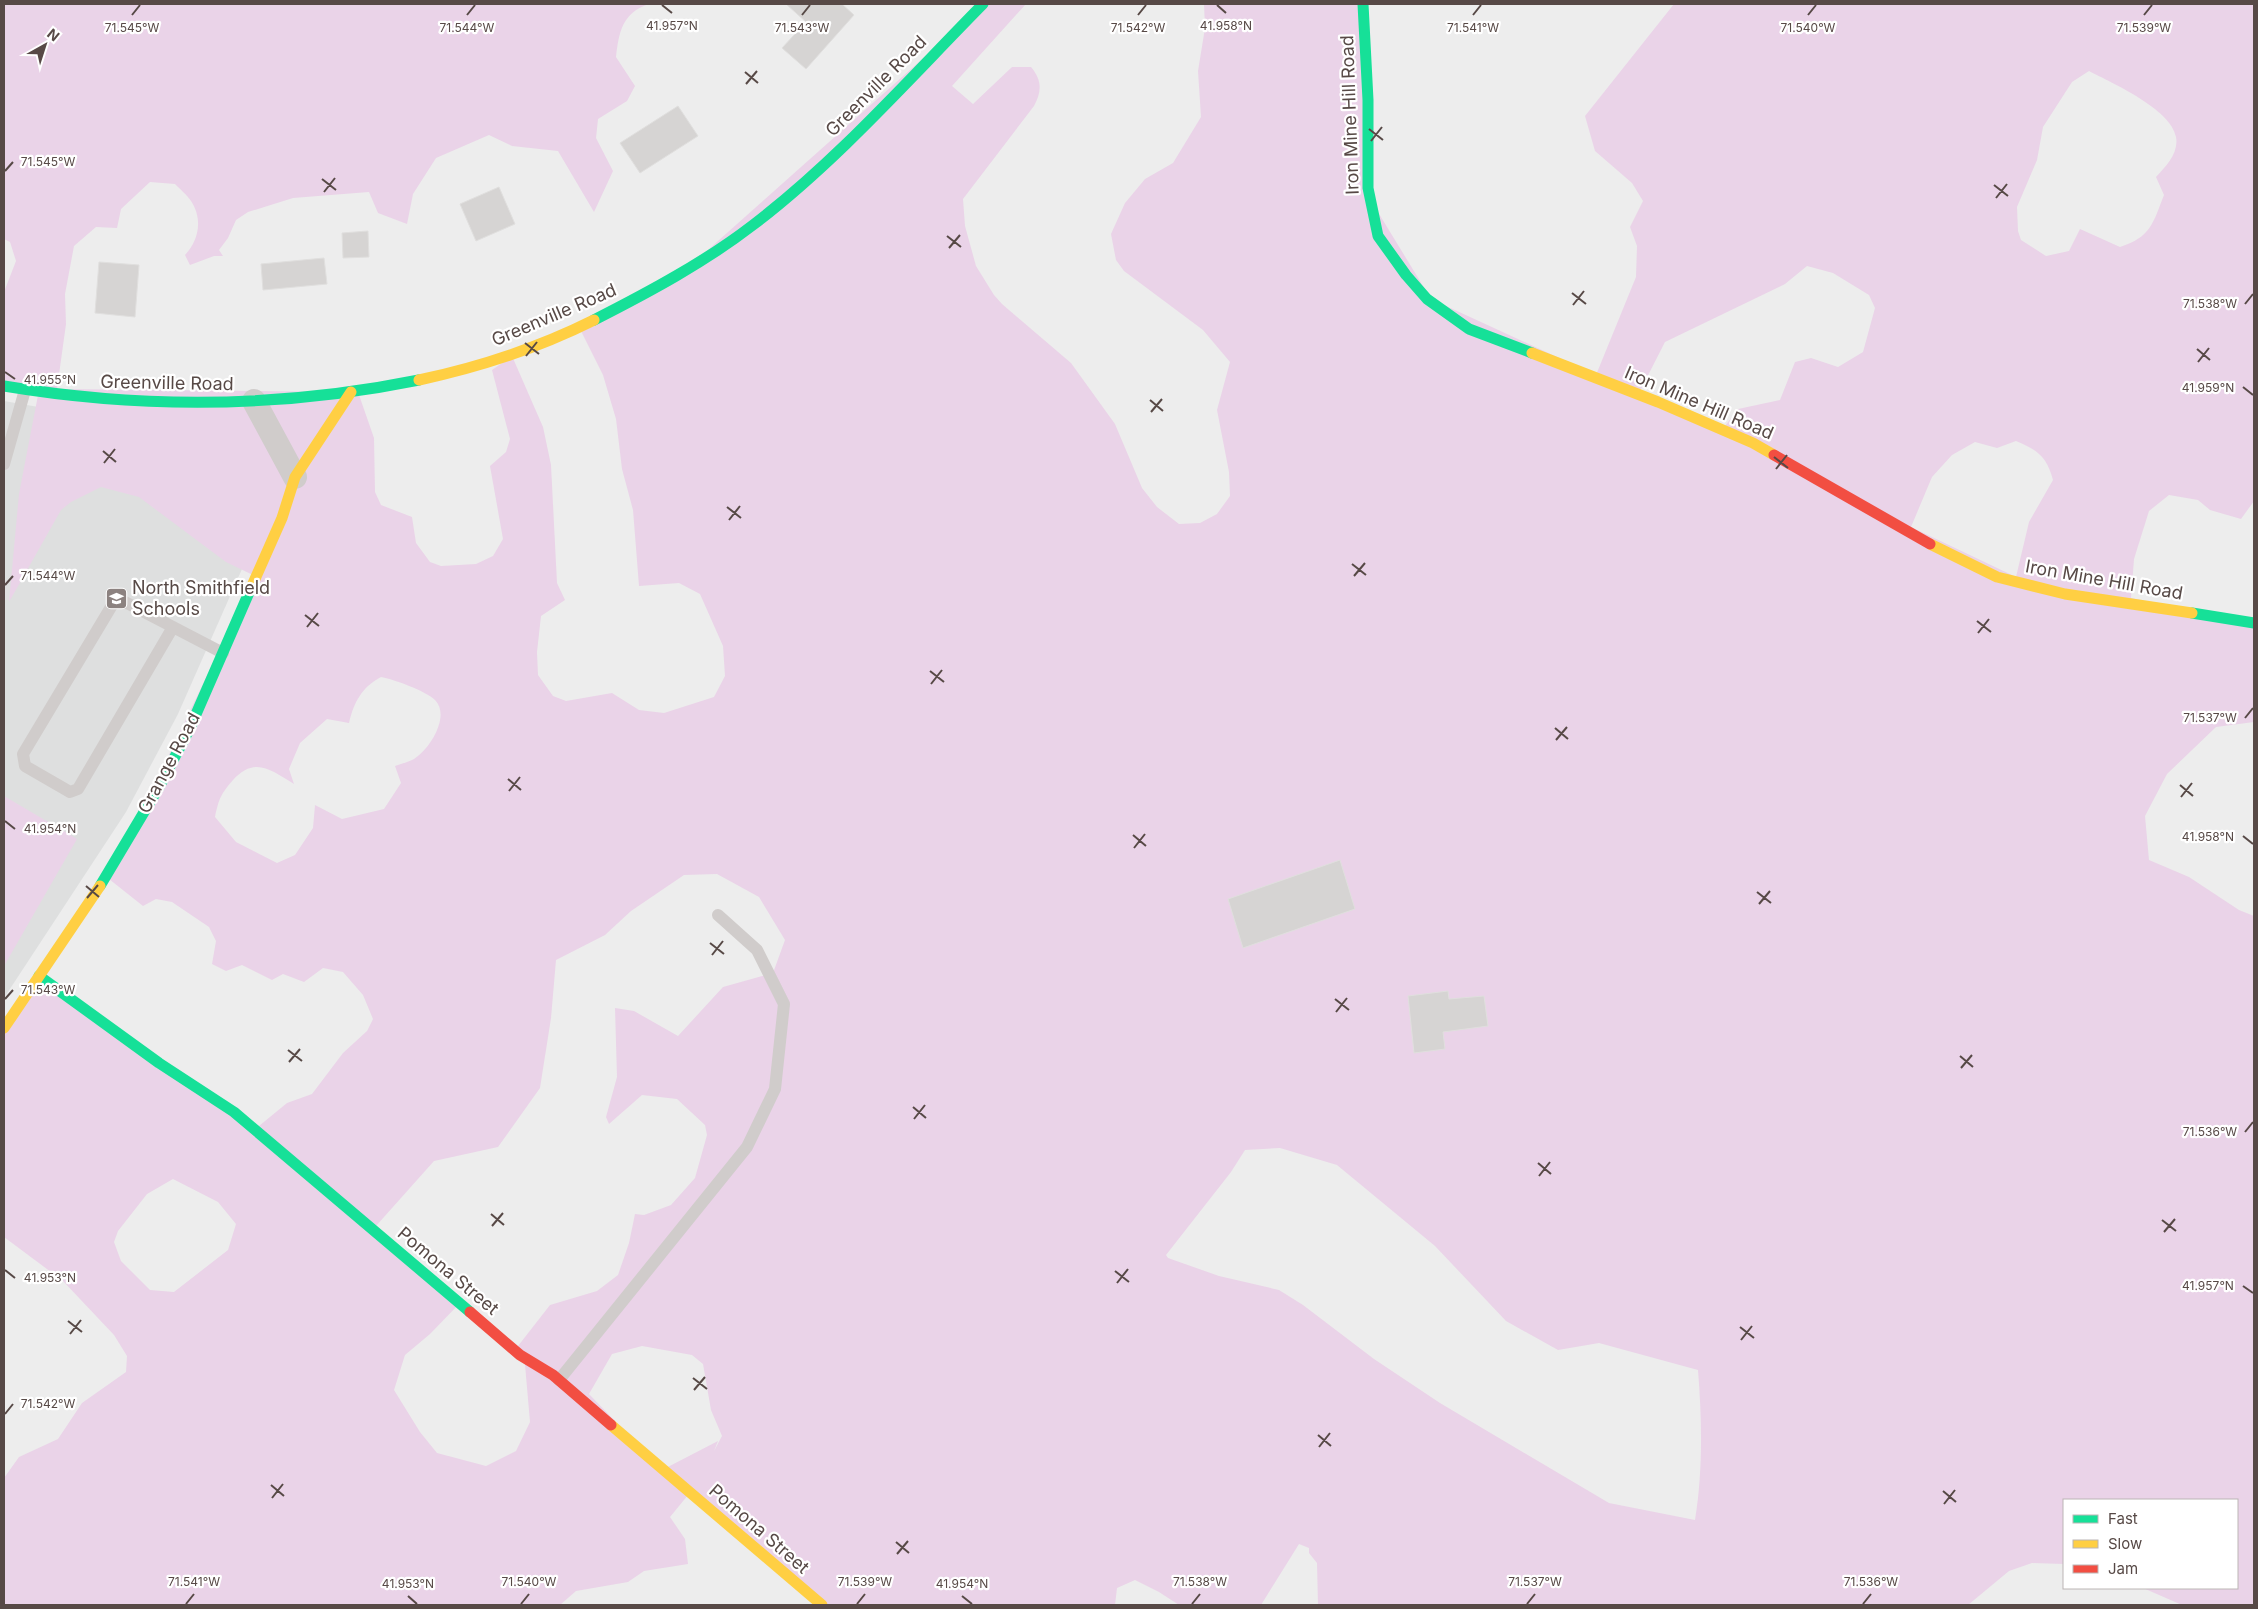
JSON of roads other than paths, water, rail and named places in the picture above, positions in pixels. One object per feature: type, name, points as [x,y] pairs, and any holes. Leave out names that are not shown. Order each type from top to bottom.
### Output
[{"type":"street","name":"Greenville Road","points":[[4,386],[89,400],[187,405],[254,401],[351,392],[442,375],[515,354],[601,317],[695,264],[766,214],[854,134],[983,4]]},
{"type":"street","name":"Iron Mine Hill Road","points":[[1363,4],[1368,100],[1368,188],[1378,236],[1406,275],[1427,299],[1469,329],[1658,402],[1753,443],[1906,532],[1998,577],[2065,594],[2254,623]]},
{"type":"street","name":"Grange Road","points":[[4,1028],[90,904],[159,787],[190,728],[223,653],[282,518],[295,477],[351,392]]},
{"type":"street","points":[[254,401],[295,477]]},
{"type":"street","name":"Pomona Street","points":[[40,976],[159,1063],[234,1112],[520,1355],[559,1380],[822,1605]]},
{"type":"lane","points":[[4,459],[25,390]]},
{"type":"lane","points":[[173,627],[78,789],[70,792],[25,766],[23,754],[114,602],[123,601],[173,627],[223,653]]},
{"type":"lane","points":[[559,1380],[747,1147],[775,1089],[784,1004],[757,950],[718,915]]},
{"type":"place","name":"North Smithfield Schools","points":[[116,598]]}]
